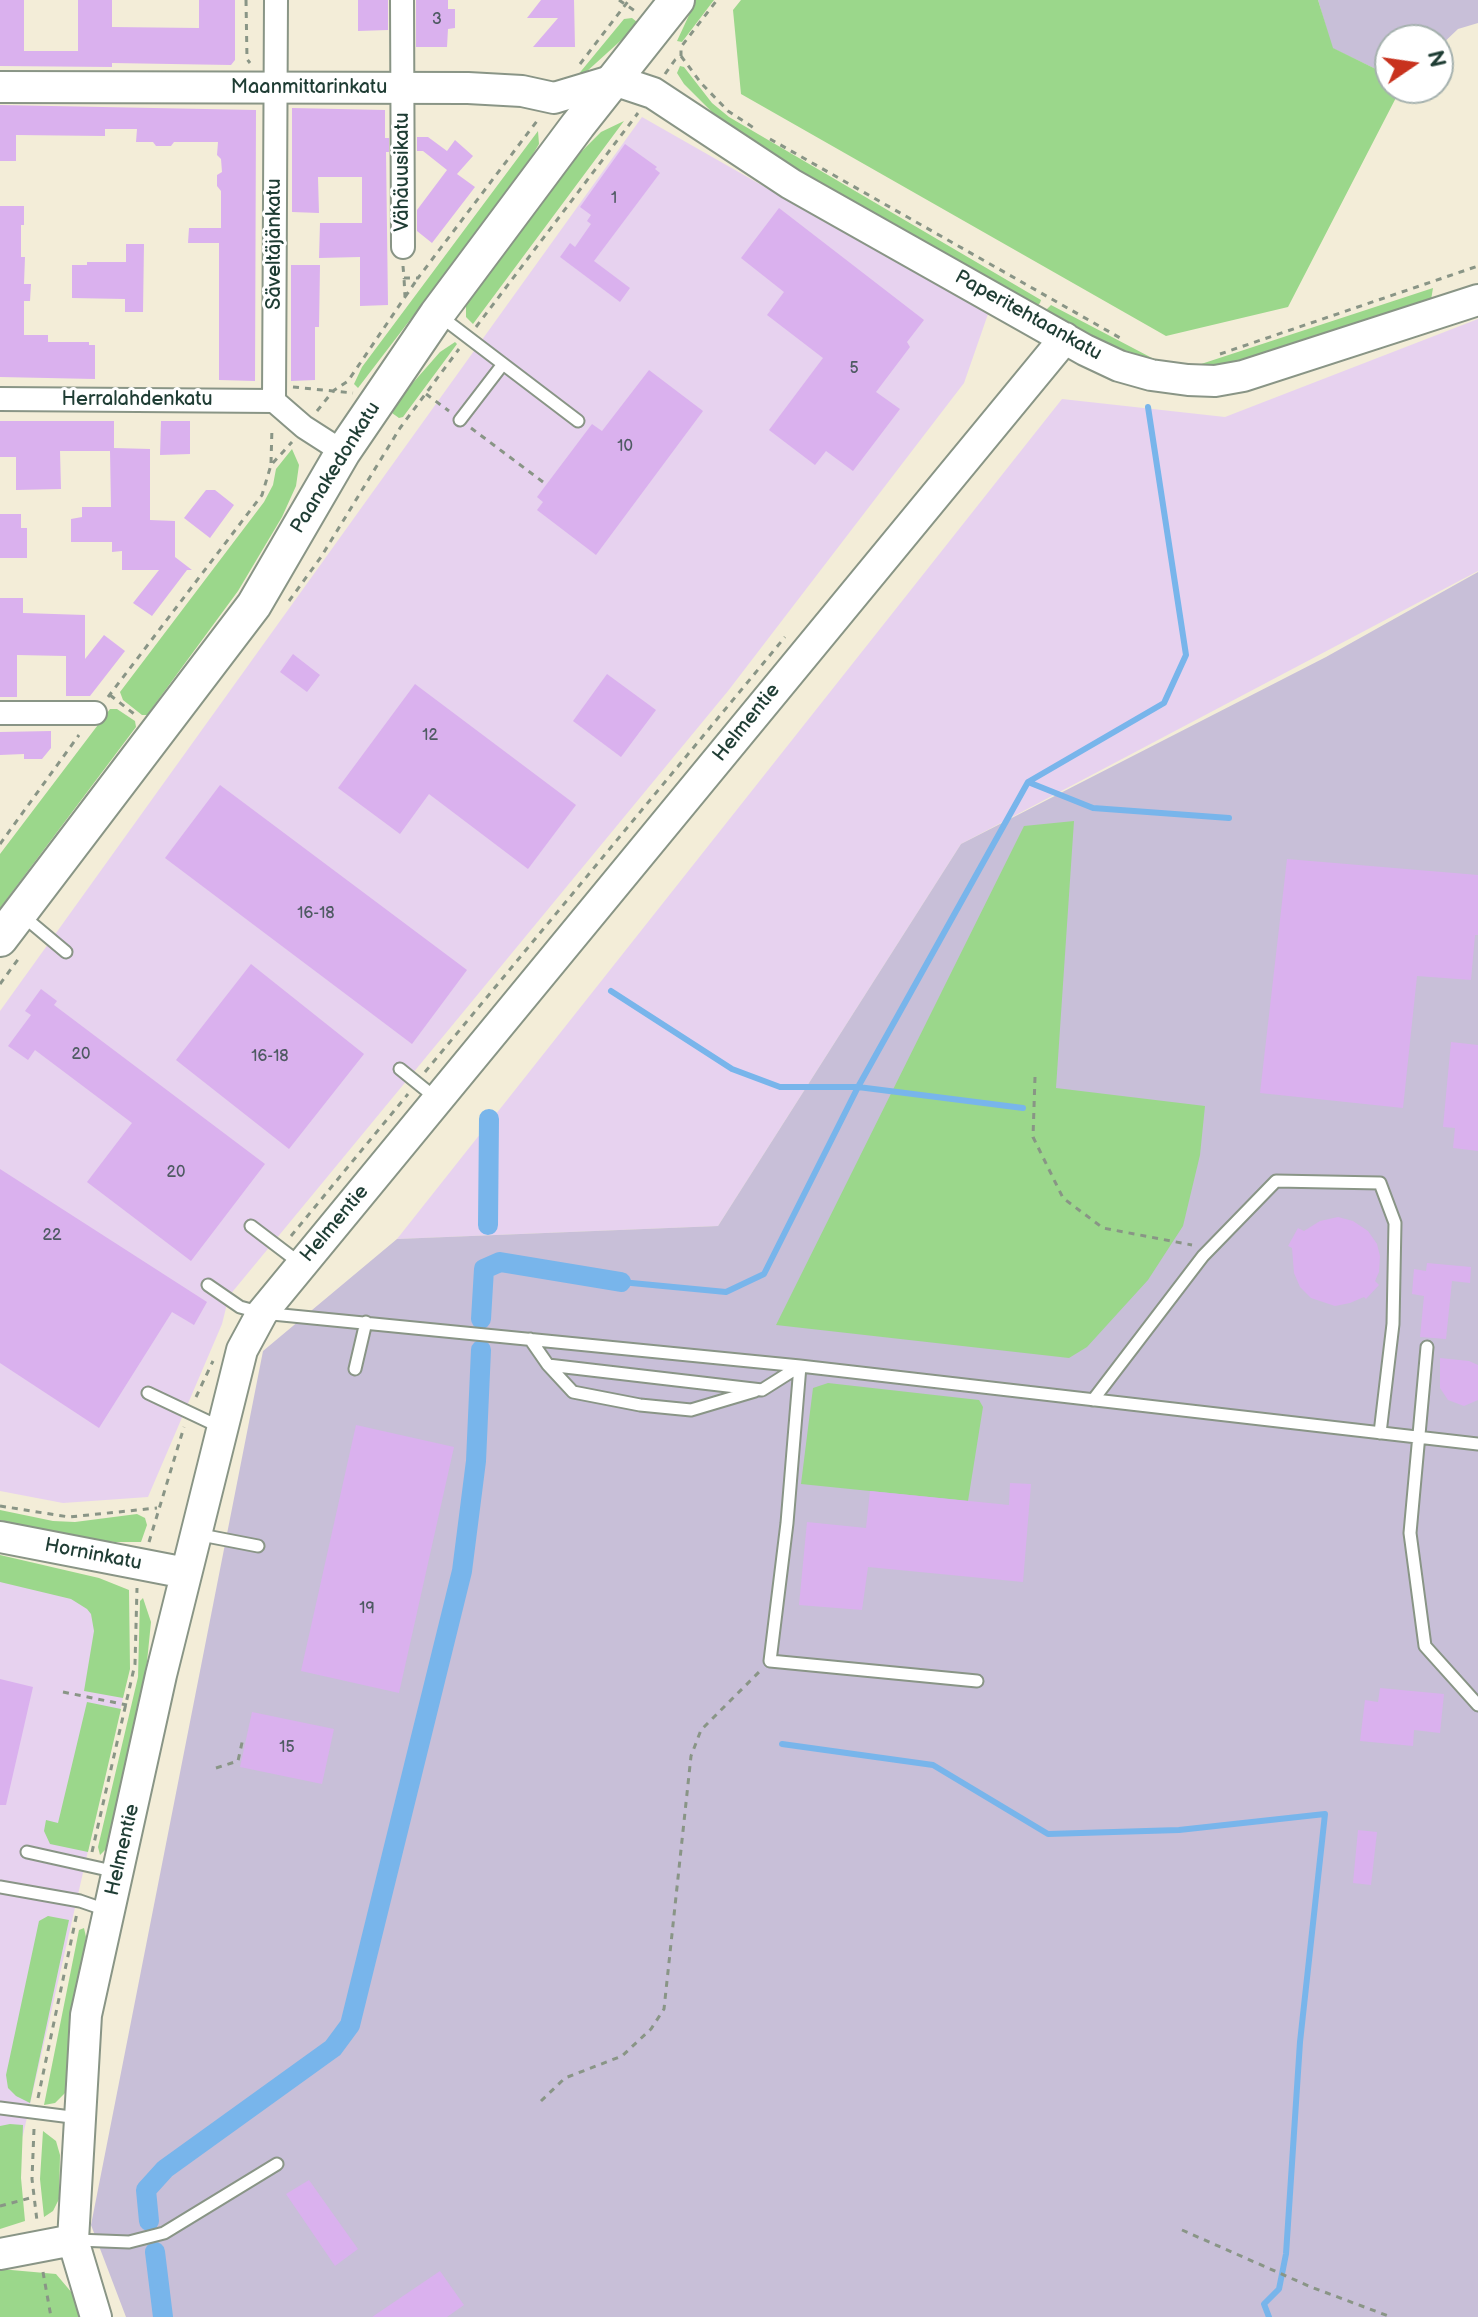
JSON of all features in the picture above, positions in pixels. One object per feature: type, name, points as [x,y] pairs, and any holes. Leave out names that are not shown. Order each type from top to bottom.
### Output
[{"type":"main road","name":"Paanakedonkatu","points":[[20,927],[254,605],[343,452],[437,314],[677,0]]},
{"type":"street","name":"Säveltäjänkatu","points":[[274,393],[276,0]]},
{"type":"street","name":"Vähäuusikatu","points":[[402,0],[403,247]]},
{"type":"street","name":"Maanmittarinkatu","points":[[0,87],[402,88],[522,91],[554,98],[614,80]]},
{"type":"street","name":"Paperitehtaankatu","points":[[614,80],[653,93],[791,184],[1065,338],[1119,366],[1151,375],[1215,381],[1243,376],[1478,300]]},
{"type":"street","name":"Helmentie","points":[[96,2317],[73,2240],[86,2015],[186,1573],[242,1350],[291,1257],[427,1091],[1065,338]]},
{"type":"street","name":"Herralahdenkatu","points":[[0,399],[274,393]]},
{"type":"street","points":[[274,393],[304,427],[343,452]]},
{"type":"street","points":[[0,713],[95,713]]},
{"type":"street","name":"Horninkatu","points":[[0,1537],[186,1573]]},
{"type":"street","points":[[0,2254],[73,2240]]},
{"type":"lane","points":[[437,314],[578,421]]},
{"type":"lane","points":[[460,420],[503,364]]},
{"type":"lane","points":[[20,927],[66,952]]},
{"type":"lane","points":[[400,1069],[427,1091]]},
{"type":"lane","points":[[1093,1400],[1203,1256],[1276,1181],[1380,1183],[1395,1223],[1393,1324],[1380,1433]]},
{"type":"lane","points":[[251,1226],[291,1257]]},
{"type":"lane","points":[[208,1285],[240,1307],[262,1313],[800,1366],[1478,1444]]},
{"type":"lane","points":[[355,1369],[366,1322]]},
{"type":"lane","points":[[530,1339],[548,1365],[573,1392],[640,1405],[691,1410],[762,1390],[800,1366]]},
{"type":"lane","points":[[1427,1347],[1410,1533],[1425,1646],[1478,1705]]},
{"type":"lane","points":[[548,1365],[762,1390]]},
{"type":"lane","points":[[800,1366],[787,1523],[770,1661],[977,1681]]},
{"type":"lane","points":[[148,1393],[222,1428]]},
{"type":"lane","points":[[196,1534],[258,1546]]},
{"type":"lane","points":[[27,1852],[118,1872]]},
{"type":"lane","points":[[0,1887],[80,1901],[109,1911]]},
{"type":"lane","points":[[0,2108],[80,2118]]},
{"type":"lane","points":[[73,2240],[129,2242],[164,2233],[277,2164]]},
{"type":"path","points":[[0,844],[95,713],[262,495],[271,465],[333,391],[348,381],[418,278],[627,2],[619,0]]},
{"type":"path","points":[[717,0],[681,47],[681,56],[728,111],[770,139],[1122,339]]},
{"type":"path","points":[[286,605],[321,557],[400,428],[681,56]]},
{"type":"path","points":[[403,247],[405,297]]},
{"type":"path","points":[[1213,356],[1478,266]]},
{"type":"path","points":[[404,278],[418,278]]},
{"type":"path","points":[[274,393],[352,392],[400,428]]},
{"type":"path","points":[[426,394],[543,482]]},
{"type":"path","points":[[291,1257],[427,1091],[785,637]]},
{"type":"path","points":[[0,984],[20,927]]},
{"type":"path","points":[[1035,1077],[1033,1137],[1063,1198],[1103,1228],[1192,1245],[1203,1256]]},
{"type":"path","points":[[89,1866],[135,1664],[137,1587],[157,1508],[189,1412],[213,1360]]},
{"type":"path","points":[[0,1506],[69,1517],[157,1508]]},
{"type":"path","points":[[541,2101],[565,2078],[622,2056],[651,2029],[664,2009],[691,1756],[701,1730],[770,1661]]},
{"type":"path","points":[[63,1692],[127,1705]]},
{"type":"path","points":[[216,1768],[238,1761],[243,1738]]},
{"type":"path","points":[[51,2317],[32,2179],[35,2113],[80,1901]]},
{"type":"path","points":[[0,2206],[34,2197]]},
{"type":"path","points":[[1182,2230],[1391,2317]]},
{"type":"shaded area","points":[[1318,0],[1478,0],[1478,23],[1454,33],[1454,24],[1374,24],[1374,68],[1332,48]]},
{"type":"shaded area","points":[[642,117],[988,314],[964,383],[728,691],[229,1296],[222,1324],[148,1497],[63,1503],[0,1491],[0,1011]]},
{"type":"shaded area","points":[[1478,319],[1478,571],[961,844],[718,1226],[397,1239],[1062,399],[1225,417]]},
{"type":"shaded area","points":[[1478,572],[1478,2317],[126,2317],[91,2225],[263,1351],[397,1239],[718,1226],[961,844],[1326,657]]},
{"type":"shaded area","points":[[0,1573],[89,1601],[125,1689],[23,2135],[0,2179]]},
{"type":"green space","points":[[696,0],[714,0],[682,42],[677,41]]},
{"type":"green space","points":[[741,0],[1318,0],[1333,48],[1374,68],[1374,104],[1393,104],[1288,307],[1166,336],[741,94],[733,10]]},
{"type":"green space","points":[[632,18],[637,22],[628,34],[585,73],[577,76],[624,19]]},
{"type":"green space","points":[[680,66],[712,103],[729,117],[1041,300],[1040,303],[1036,307],[817,189],[721,121],[684,84],[677,73]]},
{"type":"green space","points":[[624,121],[473,324],[466,317],[466,302],[577,156],[601,132]]},
{"type":"green space","points":[[538,131],[539,144],[520,176],[358,388],[354,384],[362,367]]},
{"type":"green space","points":[[1433,288],[1430,306],[1217,369],[1151,364],[1116,351],[1044,312],[1051,305],[1152,358],[1195,366]]},
{"type":"green space","points":[[455,342],[457,344],[403,417],[392,413],[404,393],[440,352]]},
{"type":"green space","points":[[292,449],[299,465],[296,486],[282,517],[238,591],[147,715],[142,715],[123,700],[120,692],[264,502],[273,485],[276,469]]},
{"type":"green space","points":[[110,709],[117,709],[135,721],[136,727],[0,908],[0,854]]},
{"type":"green space","points":[[1074,821],[1056,1088],[1205,1106],[1200,1155],[1183,1226],[1148,1280],[1087,1347],[1069,1358],[776,1325],[1024,826]]},
{"type":"green space","points":[[828,1383],[979,1400],[983,1407],[968,1501],[801,1484],[813,1388]]},
{"type":"green space","points":[[0,1510],[53,1521],[75,1522],[137,1514],[145,1518],[147,1525],[141,1542],[115,1542],[81,1538],[0,1520]]},
{"type":"green space","points":[[0,1555],[99,1578],[129,1590],[130,1669],[123,1698],[84,1691],[94,1631],[87,1609],[71,1599],[0,1582]]},
{"type":"green space","points":[[143,1598],[151,1622],[145,1682],[106,1849],[100,1855],[98,1847],[138,1677],[140,1601]]},
{"type":"green space","points":[[87,1702],[121,1709],[88,1852],[50,1844],[44,1831],[46,1820],[58,1823]]},
{"type":"green space","points":[[48,1916],[69,1920],[30,2103],[8,2088],[6,2075],[39,1921]]},
{"type":"green space","points":[[84,1928],[86,1937],[68,2055],[66,2092],[55,2103],[44,2105],[79,1930]]},
{"type":"green space","points":[[23,2125],[21,2178],[25,2221],[0,2229],[0,2126]]},
{"type":"green space","points":[[43,2131],[56,2141],[60,2155],[59,2199],[53,2211],[44,2217],[40,2179]]},
{"type":"green space","points":[[0,2269],[56,2274],[78,2300],[83,2317],[0,2317]]},
{"type":"building","points":[[0,0],[24,0],[24,51],[78,51],[78,0],[112,0],[112,27],[199,28],[199,0],[235,0],[235,60],[231,65],[112,63],[112,67],[0,66]]},
{"type":"building","points":[[358,0],[388,0],[388,30],[358,31]]},
{"type":"building","points":[[416,0],[448,0],[448,9],[455,9],[455,28],[448,29],[447,47],[416,47]]},
{"type":"building","points":[[541,0],[574,0],[575,47],[533,47],[558,18],[527,18]]},
{"type":"building","points":[[0,105],[256,110],[255,381],[219,380],[219,243],[188,243],[189,228],[221,228],[221,191],[217,186],[217,175],[222,172],[221,159],[217,155],[218,142],[174,142],[171,146],[156,146],[153,142],[136,142],[137,129],[105,129],[105,136],[16,135],[16,161],[0,161]]},
{"type":"building","points":[[292,108],[385,110],[385,138],[389,138],[389,152],[386,152],[388,305],[360,306],[360,257],[319,258],[320,223],[362,223],[362,177],[318,177],[319,213],[292,212]]},
{"type":"building","points":[[417,137],[428,137],[447,151],[455,140],[473,156],[457,174],[475,187],[432,243],[417,231],[417,210],[447,170],[423,151],[417,151]]},
{"type":"building","points":[[625,144],[657,167],[655,169],[660,173],[594,261],[630,288],[620,302],[560,257],[570,243],[575,247],[591,224],[587,221],[591,215],[580,207]]},
{"type":"building","points":[[0,206],[24,206],[21,257],[25,257],[24,284],[31,284],[30,301],[24,301],[24,335],[48,335],[48,342],[89,342],[89,345],[95,345],[95,379],[0,377]]},
{"type":"building","points":[[779,208],[924,320],[907,342],[910,347],[876,392],[900,409],[853,471],[826,451],[815,465],[769,430],[823,358],[767,315],[784,292],[741,258]]},
{"type":"building","points":[[126,244],[144,244],[143,312],[125,312],[125,299],[72,298],[72,265],[126,262]]},
{"type":"building","points":[[291,265],[320,265],[315,380],[291,381]]},
{"type":"building","points":[[649,370],[703,411],[596,555],[537,510],[543,502],[537,497],[592,424],[602,431]]},
{"type":"building","points":[[0,421],[114,421],[114,448],[150,449],[150,520],[175,521],[175,557],[192,570],[187,570],[152,616],[133,603],[159,570],[122,570],[122,551],[112,552],[112,542],[71,542],[71,519],[82,517],[82,507],[111,507],[110,451],[60,451],[61,489],[16,490],[16,457],[0,457]]},
{"type":"building","points":[[161,421],[190,421],[190,454],[160,455]]},
{"type":"building","points":[[206,490],[215,490],[234,505],[210,538],[184,518]]},
{"type":"building","points":[[0,514],[21,514],[21,528],[27,528],[27,558],[0,558]]},
{"type":"building","points":[[0,598],[23,598],[23,613],[85,615],[85,659],[104,635],[125,651],[90,696],[66,696],[66,656],[17,655],[17,697],[0,697]]},
{"type":"building","points":[[293,654],[320,675],[307,692],[280,672]]},
{"type":"building","points":[[607,674],[656,710],[621,757],[573,721]]},
{"type":"building","points":[[415,684],[576,805],[528,869],[429,794],[400,834],[338,788]]},
{"type":"building","points":[[51,731],[51,748],[42,759],[24,759],[24,754],[0,755],[0,732]]},
{"type":"building","points":[[220,785],[467,970],[412,1044],[165,858]]},
{"type":"building","points":[[1287,859],[1478,875],[1478,935],[1475,935],[1471,980],[1417,976],[1403,1108],[1260,1093]]},
{"type":"building","points":[[251,964],[364,1054],[289,1149],[176,1060]]},
{"type":"building","points":[[41,989],[57,1001],[54,1005],[265,1164],[191,1261],[87,1182],[132,1123],[35,1050],[28,1060],[8,1046],[31,1015],[25,1011]]},
{"type":"building","points":[[1451,1042],[1478,1045],[1478,1151],[1453,1148],[1455,1128],[1443,1127]]},
{"type":"building","points":[[0,1169],[207,1302],[194,1325],[172,1312],[99,1428],[0,1363]]},
{"type":"building","points":[[1338,1217],[1353,1221],[1368,1231],[1377,1244],[1380,1256],[1375,1281],[1379,1285],[1366,1299],[1335,1306],[1311,1298],[1300,1287],[1294,1273],[1292,1248],[1288,1246],[1298,1228],[1304,1231],[1320,1221]]},
{"type":"building","points":[[1427,1263],[1471,1267],[1470,1283],[1452,1281],[1446,1339],[1420,1337],[1424,1296],[1412,1294],[1414,1269],[1426,1271]]},
{"type":"building","points":[[1440,1358],[1478,1365],[1478,1400],[1464,1406],[1448,1400],[1440,1388]]},
{"type":"building","points":[[356,1425],[454,1447],[399,1693],[301,1671]]},
{"type":"building","points":[[1010,1483],[1031,1484],[1023,1582],[868,1567],[862,1610],[799,1605],[807,1522],[866,1528],[870,1491],[1009,1505]]},
{"type":"building","points":[[0,1679],[33,1687],[6,1805],[0,1805]]},
{"type":"building","points":[[1380,1688],[1444,1694],[1440,1733],[1414,1730],[1413,1746],[1360,1741],[1365,1700],[1378,1702]]},
{"type":"building","points":[[252,1712],[334,1729],[322,1784],[240,1767]]},
{"type":"building","points":[[1358,1830],[1377,1832],[1371,1885],[1353,1883]]},
{"type":"building","points":[[309,2180],[358,2249],[335,2266],[286,2194]]},
{"type":"building","points":[[440,2271],[464,2305],[447,2317],[372,2317]]},
{"type":"waterway","points":[[621,1282],[726,1292],[764,1274],[858,1087],[1028,782],[1164,703],[1186,655],[1148,407]]},
{"type":"waterway","points":[[1028,782],[1093,808],[1229,818]]},
{"type":"waterway","points":[[611,991],[732,1069],[780,1087],[858,1087],[1023,1108]]},
{"type":"waterway","points":[[488,1225],[489,1119]]},
{"type":"waterway","points":[[481,1319],[484,1269],[500,1262],[621,1282]]},
{"type":"waterway","points":[[149,2221],[146,2190],[165,2169],[333,2048],[350,2025],[462,1571],[476,1461],[481,1350]]},
{"type":"waterway","points":[[782,1744],[933,1765],[1048,1834],[1179,1830],[1325,1814],[1300,2042],[1286,2254],[1279,2289],[1264,2304],[1269,2317]]},
{"type":"waterway","points":[[155,2252],[163,2317]]}]
